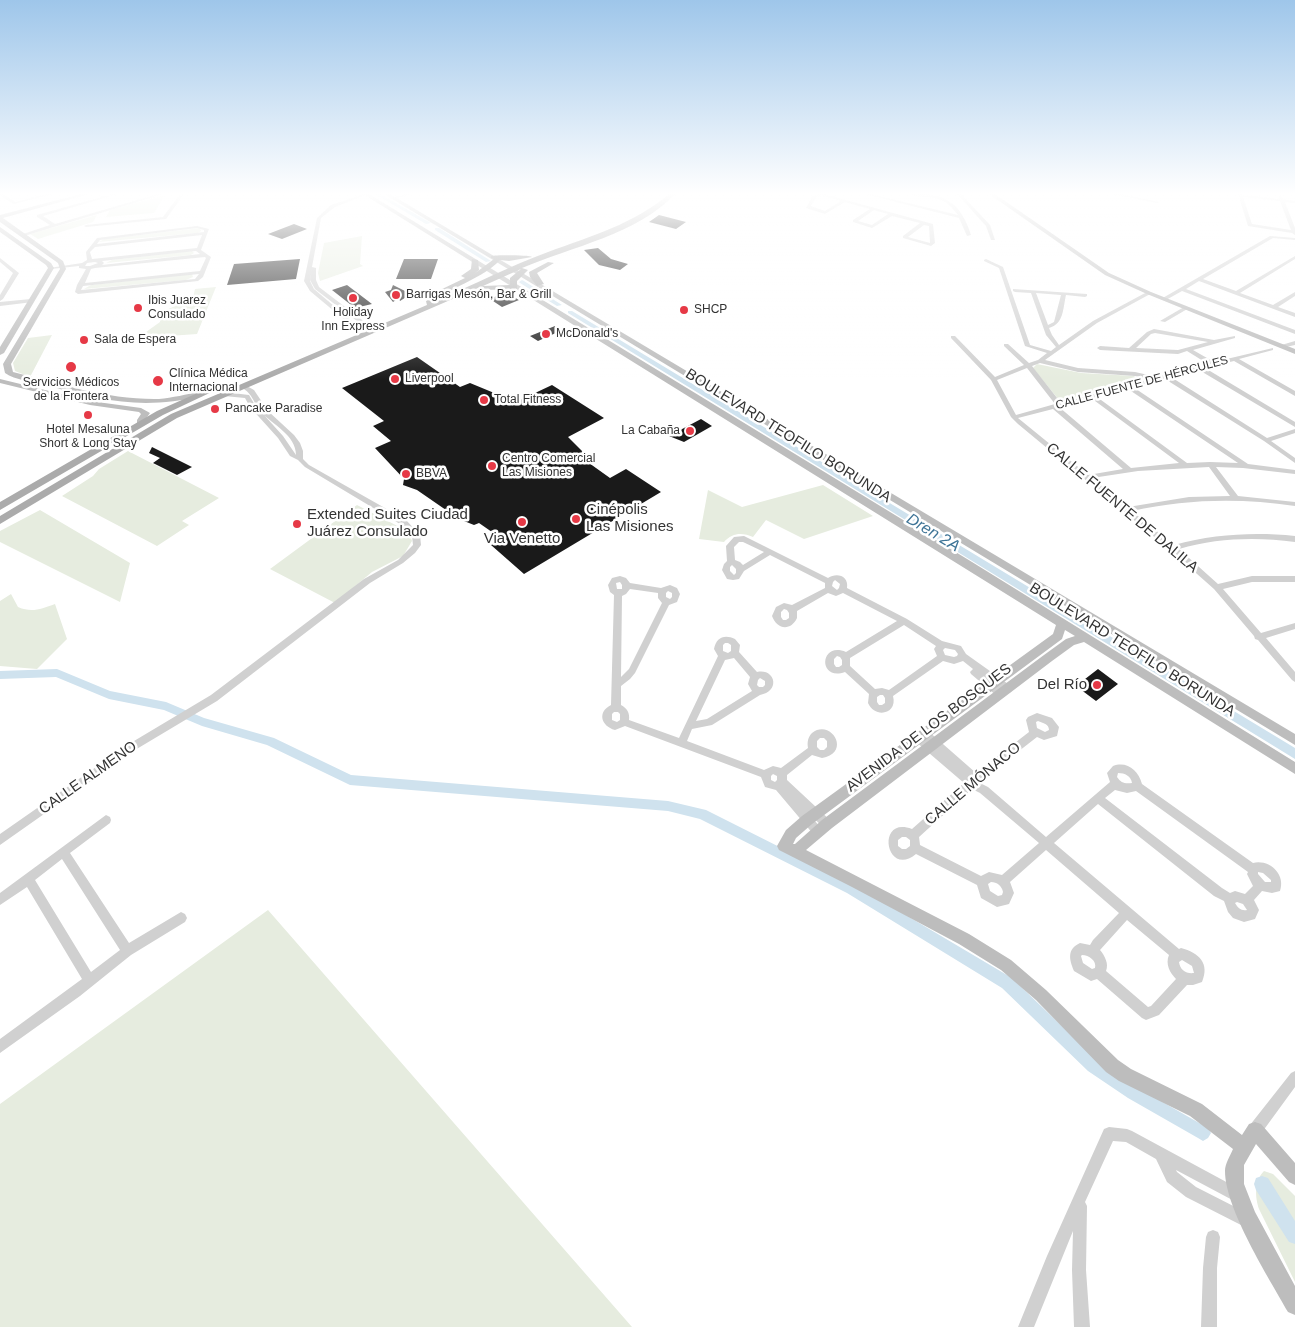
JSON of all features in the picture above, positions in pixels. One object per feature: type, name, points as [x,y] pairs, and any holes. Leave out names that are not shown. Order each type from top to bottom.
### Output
[{"type":"main road","points":[[0,521],[174,416],[379,329],[383,324],[493,273],[514,269],[557,256]]},
{"type":"main road","points":[[540,284],[533,275],[534,270],[565,256]]},
{"type":"main road","points":[[493,273],[495,259],[529,257]]},
{"type":"main road","points":[[0,507],[141,424],[200,394],[417,306],[487,287],[514,287],[512,282],[514,269],[529,257]]},
{"type":"main road","points":[[417,306],[435,292],[472,272],[476,267],[474,260]]},
{"type":"main road","points":[[327,351],[341,341],[365,331],[363,328]]},
{"type":"street","points":[[38,256],[49,264],[51,269]]},
{"type":"street","points":[[11,375],[7,364],[63,268],[61,262],[52,256]]},
{"type":"street","points":[[89,256],[90,261]]},
{"type":"street","points":[[51,269],[81,265],[90,261],[135,256]]},
{"type":"street","points":[[81,265],[88,268],[198,256]]},
{"type":"street","points":[[88,268],[78,292],[193,280],[200,277],[209,257],[207,256]]},
{"type":"street","points":[[312,256],[307,281],[312,290],[363,328]]},
{"type":"street","points":[[317,256],[312,276],[317,288],[363,328]]},
{"type":"street","name":"BOULEVARD TEOFILO BORUNDA","points":[[468,256],[552,310],[1052,605],[1295,740]]},
{"type":"street","name":"BOULEVARD TEOFILO BORUNDA","points":[[490,256],[571,303],[1052,605],[1062,624],[1295,770]]},
{"type":"street","points":[[1081,256],[1095,267],[1149,294],[1295,352]]},
{"type":"street","points":[[1164,299],[1201,280],[1241,256]]},
{"type":"street","points":[[1236,293],[1295,257]]},
{"type":"street","points":[[0,259],[16,273],[0,298]]},
{"type":"street","points":[[96,267],[102,263],[98,260]]},
{"type":"street","points":[[986,260],[1002,267],[1028,346],[1055,351]]},
{"type":"street","points":[[0,265],[7,264]]},
{"type":"street","points":[[0,353],[51,269]]},
{"type":"street","points":[[1201,280],[1295,315]]},
{"type":"street","points":[[0,286],[9,285]]},
{"type":"street","points":[[1182,289],[1295,332]]},
{"type":"street","points":[[1015,290],[1085,295]]},
{"type":"street","points":[[1033,292],[1049,335],[1050,346],[1055,351]]},
{"type":"street","points":[[1046,327],[1057,322],[1064,294]]},
{"type":"street","points":[[994,380],[1040,361],[1101,318],[1149,294]]},
{"type":"street","points":[[1274,307],[1294,295]]},
{"type":"street","points":[[0,305],[30,302]]},
{"type":"street","points":[[552,310],[571,303]]},
{"type":"street","points":[[1164,322],[1186,308]]},
{"type":"street","points":[[1130,350],[1149,333],[1154,331],[1215,342]]},
{"type":"street","points":[[11,336],[24,335]]},
{"type":"street","name":"CALLE FUENTE DE DALILA","points":[[953,337],[994,380],[1014,417],[1173,548],[1217,587],[1295,678]]},
{"type":"street","points":[[1100,348],[1186,351],[1233,337]]},
{"type":"street","points":[[1281,346],[1295,343]]},
{"type":"street","points":[[1006,345],[1029,366],[1056,406],[1128,468]]},
{"type":"street","name":"CALLE FUENTE DE HÉRCULES","points":[[1014,417],[1271,349]]},
{"type":"street","points":[[1186,351],[1295,425]]},
{"type":"street","points":[[1235,359],[1295,394]]},
{"type":"street","points":[[1040,361],[1087,371],[1135,374],[1157,379]]},
{"type":"street","points":[[0,380],[11,375],[105,398],[146,402],[200,394]]},
{"type":"street","points":[[1166,377],[1266,440],[1295,461]]},
{"type":"street","points":[[0,380],[97,404],[144,411],[146,415],[140,420],[141,424]]},
{"type":"street","points":[[243,386],[256,394],[261,407],[291,435],[301,452],[300,459]]},
{"type":"street","points":[[1129,387],[1245,466]]},
{"type":"street","name":"CALLE ALMENO","points":[[0,840],[132,748],[192,713],[367,581],[384,570],[403,562],[417,545],[416,535],[403,522],[306,466],[300,459],[292,455],[281,437],[253,408],[249,398],[224,394]]},
{"type":"street","points":[[1092,396],[1184,464]]},
{"type":"street","points":[[97,404],[105,398]]},
{"type":"street","points":[[1266,440],[1295,431]]},
{"type":"street","points":[[1086,477],[1128,468],[1184,464],[1245,466],[1295,472]]},
{"type":"street","points":[[1210,464],[1236,497]]},
{"type":"street","points":[[1126,510],[1191,498],[1236,497],[1295,504]]},
{"type":"street","points":[[1173,548],[1197,541],[1231,536],[1295,539]]},
{"type":"street","points":[[732,564],[730,546],[737,539],[751,541],[829,585]]},
{"type":"street","points":[[742,569],[738,565],[732,564],[724,568],[727,574],[736,576],[741,573],[742,569],[770,552]]},
{"type":"street","points":[[791,610],[835,579],[841,580],[846,586],[844,590],[904,621],[941,645],[955,646],[960,650],[960,658]]},
{"type":"street","points":[[1217,587],[1252,579],[1295,579]]},
{"type":"street","points":[[616,685],[632,672],[667,601],[676,598],[677,593],[671,589],[662,591],[628,586],[624,591],[618,592],[616,685],[616,709]]},
{"type":"street","points":[[662,591],[661,597],[667,601]]},
{"type":"street","points":[[874,693],[872,701],[880,708],[890,705],[891,700],[888,695],[882,692],[874,693],[846,668],[835,669],[828,662],[829,657],[834,654],[845,656],[904,621]]},
{"type":"street","name":"AVENIDA DE LOS BOSQUES","points":[[1062,624],[1058,636],[812,816],[791,834],[790,849],[803,844],[1070,642],[1085,638]]},
{"type":"street","points":[[1258,637],[1295,626]]},
{"type":"street","points":[[723,640],[735,643],[737,648],[735,653],[723,654],[718,651],[717,646],[723,640]]},
{"type":"street","points":[[941,645],[938,649],[942,657],[950,661],[960,658],[984,673],[993,683]]},
{"type":"street","points":[[689,726],[709,722],[769,687],[770,680],[764,676],[755,676],[735,653]]},
{"type":"street","points":[[681,743],[723,654]]},
{"type":"street","points":[[845,656],[848,663],[846,668]]},
{"type":"street","points":[[888,695],[942,657]]},
{"type":"street","points":[[960,658],[1005,691]]},
{"type":"street","points":[[755,676],[752,684],[761,690]]},
{"type":"street","points":[[624,722],[625,714],[616,709],[608,712],[607,722],[614,726],[624,722],[766,775],[772,771],[822,828]]},
{"type":"street","name":"CALLE MÓNACO","points":[[912,836],[974,780],[1036,732]]},
{"type":"street","points":[[921,736],[1178,955],[1190,957],[1198,964],[1200,971],[1198,978],[1194,980],[1185,978],[1173,966],[1173,959],[1178,955]]},
{"type":"street","points":[[780,780],[814,749]]},
{"type":"street","points":[[1136,785],[1127,789],[1118,785],[1113,779],[1112,773],[1120,768],[1134,776],[1136,785],[1253,869]]},
{"type":"street","points":[[1003,881],[1112,786],[1118,785]]},
{"type":"street","points":[[1098,798],[1218,892],[1230,899]]},
{"type":"street","points":[[0,900],[106,820]]},
{"type":"street","points":[[900,832],[912,836],[916,842],[916,848],[910,853],[902,853],[892,843],[893,836],[900,832]]},
{"type":"street","points":[[916,848],[982,882],[985,894],[997,902],[1008,897],[1008,889],[1003,881],[994,876],[982,882]]},
{"type":"street","points":[[790,849],[857,882],[993,957],[1041,995],[1112,1066],[1125,1076],[1196,1110],[1245,1148]]},
{"type":"street","points":[[64,853],[127,951]]},
{"type":"street","points":[[1258,867],[1266,869],[1276,878],[1276,886],[1269,888],[1261,885],[1253,877],[1253,869],[1258,867]]},
{"type":"street","points":[[28,879],[90,981]]},
{"type":"street","points":[[1247,900],[1261,885]]},
{"type":"street","points":[[1235,896],[1247,900],[1253,910],[1252,916],[1246,917],[1234,911],[1230,905],[1230,899],[1235,896]]},
{"type":"street","points":[[1094,952],[1097,944],[1127,912]]},
{"type":"street","points":[[0,1047],[90,981],[127,951],[181,918]]},
{"type":"street","points":[[1099,973],[1101,963],[1094,952],[1080,949],[1075,954],[1075,962],[1086,973],[1099,973],[1146,1014],[1155,1011],[1185,978]]},
{"type":"street","points":[[1295,1077],[1255,1130],[1234,1168],[1234,1180],[1251,1222],[1295,1306]]},
{"type":"street","points":[[1255,1130],[1295,1176]]},
{"type":"street","points":[[1026,1327],[1109,1134],[1127,1136],[1240,1197]]},
{"type":"street","points":[[1161,1155],[1172,1177],[1191,1192],[1251,1222]]},
{"type":"street","points":[[1080,1201],[1079,1270],[1082,1327]]},
{"type":"street","points":[[1209,1327],[1210,1268],[1214,1237]]},
{"type":"shaded area","points":[[148,256],[181,256],[106,263],[112,260]]},
{"type":"shaded area","points":[[321,256],[361,256],[360,264],[363,266],[320,281],[318,273]]},
{"type":"shaded area","points":[[192,274],[193,277],[186,280],[84,289],[91,285]]},
{"type":"shaded area","points":[[216,287],[197,334],[141,338],[160,322],[161,315],[157,314],[193,298],[195,289]]},
{"type":"shaded area","points":[[52,335],[30,377],[15,371],[13,363],[28,338]]},
{"type":"shaded area","points":[[1037,364],[1081,373],[1134,376],[1138,380],[1063,401],[1059,400],[1033,368]]},
{"type":"shaded area","points":[[128,451],[219,498],[182,521],[189,525],[157,546],[62,496]]},
{"type":"shaded area","points":[[823,485],[873,516],[804,539],[766,520],[753,537],[737,534],[724,542],[699,539],[708,490],[742,507]]},
{"type":"shaded area","points":[[357,505],[409,532],[412,541],[403,556],[372,572],[335,603],[270,569]]},
{"type":"shaded area","points":[[40,510],[130,563],[120,602],[0,542],[0,531]]},
{"type":"shaded area","points":[[11,594],[18,607],[23,609],[36,610],[55,604],[67,639],[37,669],[0,666],[0,601]]},
{"type":"shaded area","points":[[268,910],[632,1327],[0,1327],[0,1104]]},
{"type":"shaded area","points":[[1264,1171],[1273,1174],[1295,1196],[1295,1282],[1259,1209],[1256,1194],[1257,1184]]},
{"type":"building","points":[[590,256],[607,256],[611,259],[628,264],[620,270],[599,265]]},
{"type":"building","points":[[300,259],[296,279],[227,285],[234,264]]},
{"type":"building","points":[[404,259],[438,259],[431,279],[396,279]]},
{"type":"building","name":"Holiday Inn Express","points":[[347,285],[372,304],[355,308],[332,290]]},
{"type":"building","name":"Barrigas Mesón, Bar & Grill","points":[[393,285],[411,294],[400,301],[399,298],[393,302],[385,292],[391,290]]},
{"type":"building","points":[[505,292],[519,300],[502,307],[490,299]]},
{"type":"building","name":"McDonald's","points":[[555,326],[558,332],[538,341],[530,336]]},
{"type":"building","name":"Centro Comercial Las Misiones","points":[[417,357],[460,387],[470,383],[516,402],[552,385],[604,418],[568,437],[592,461],[589,463],[610,478],[626,469],[661,492],[524,574],[491,545],[502,539],[479,523],[474,525],[459,519],[417,490],[403,485],[404,479],[375,448],[391,441],[373,426],[384,421],[342,388]]},
{"type":"building","name":"La Cabaña","points":[[701,419],[712,426],[684,442],[669,436]]},
{"type":"building","points":[[152,447],[192,467],[177,475],[153,463],[160,458],[149,453]]},
{"type":"building","name":"Del Río","points":[[1098,669],[1118,684],[1096,701],[1076,686]]},
{"type":"waterway","name":"Dren 2A","points":[[480,256],[488,261]]},
{"type":"waterway","name":"Dren 2A","points":[[522,282],[559,305]]},
{"type":"waterway","name":"Dren 2A","points":[[570,312],[1295,754]]},
{"type":"waterway","points":[[0,675],[57,673],[109,695],[166,706],[202,722],[270,741],[350,780],[668,806],[702,814],[851,889],[1007,983],[1093,1066],[1133,1093],[1203,1133]]},
{"type":"waterway","points":[[1262,1184],[1295,1236]]},
{"type":"place","name":"Barrigas Mesón, Bar & Grill","points":[[396,295]]},
{"type":"place","name":"Holiday Inn Express","points":[[353,298]]},
{"type":"place","name":"Ibis Juarez Consulado","points":[[138,308]]},
{"type":"place","name":"SHCP","points":[[684,310]]},
{"type":"place","name":"McDonald's","points":[[546,334]]},
{"type":"place","name":"Sala de Espera","points":[[84,340]]},
{"type":"place","name":"Servicios Médicos de la Frontera","points":[[71,367]]},
{"type":"place","name":"Liverpool","points":[[395,379]]},
{"type":"place","name":"Clínica Médica Internacional","points":[[158,381]]},
{"type":"place","name":"Total Fitness","points":[[484,400]]},
{"type":"place","name":"Pancake Paradise","points":[[215,409]]},
{"type":"place","name":"Hotel Mesaluna Short & Long Stay","points":[[88,415]]},
{"type":"place","name":"La Cabaña","points":[[690,431]]},
{"type":"place","name":"Centro Comercial Las Misiones","points":[[492,466]]},
{"type":"place","name":"BBVA","points":[[406,474]]},
{"type":"place","name":"Cinépolis Las Misiones","points":[[576,519]]},
{"type":"place","name":"Via Venetto","points":[[522,522]]},
{"type":"place","name":"Extended Suites Ciudad Juárez Consulado","points":[[297,524]]},
{"type":"place","name":"Del Río","points":[[1097,685]]}]
